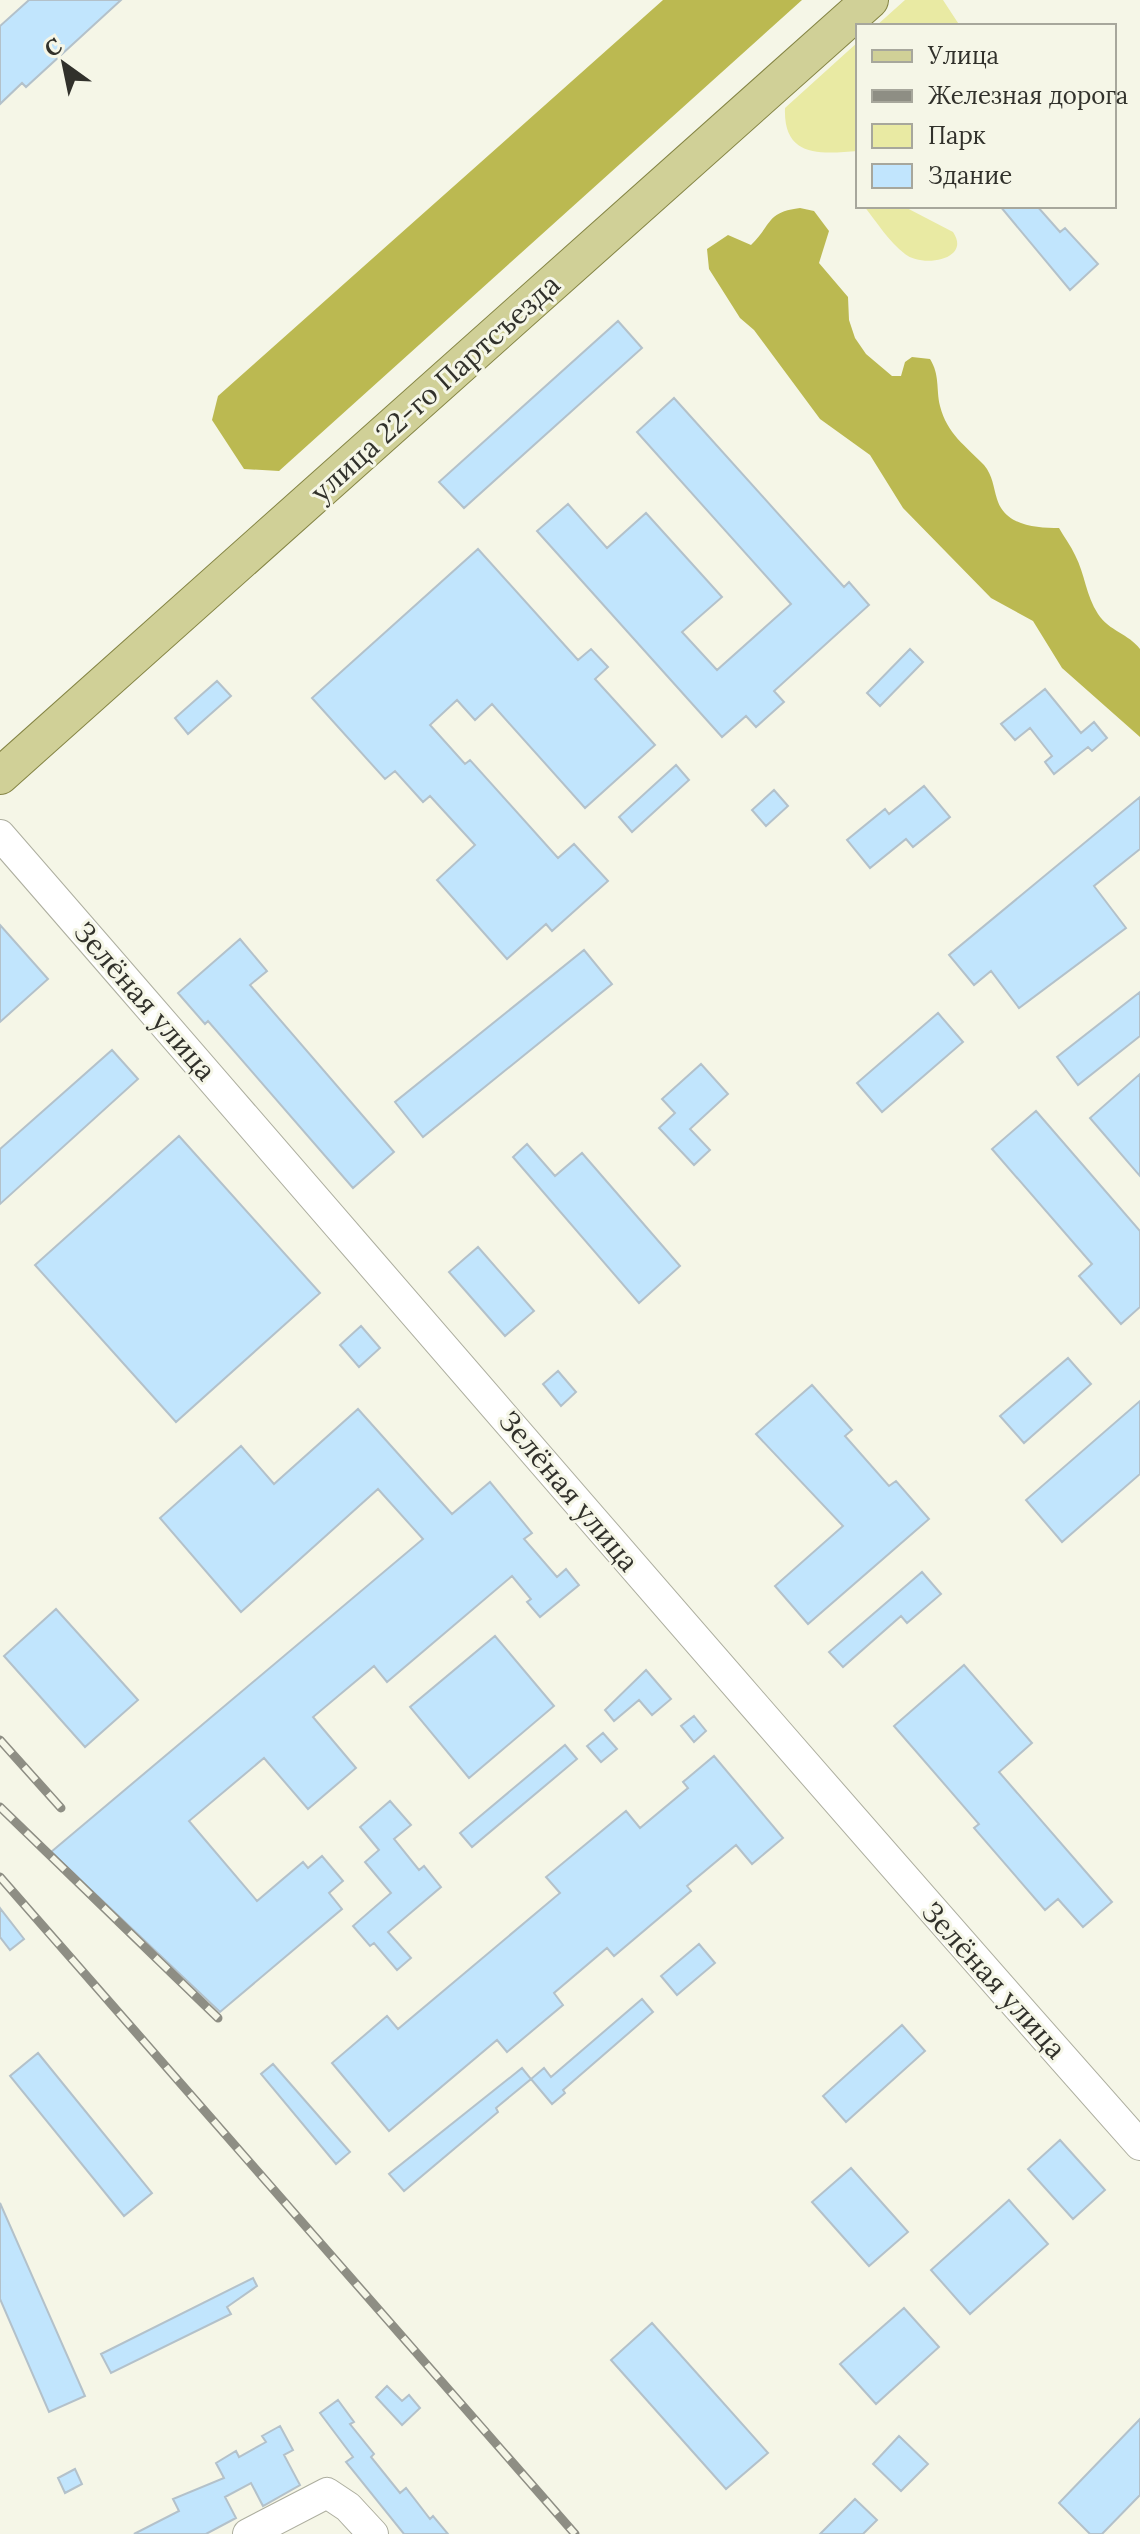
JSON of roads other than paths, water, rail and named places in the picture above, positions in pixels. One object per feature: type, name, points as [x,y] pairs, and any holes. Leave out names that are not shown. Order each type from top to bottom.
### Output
[{"type":"main road","name":"улица 22-го Партсъезда","points":[[0,776],[870,0]]},
{"type":"street","name":"Зелёная улица","points":[[0,835],[529,1443],[796,1756],[1140,2145]]},
{"type":"street","points":[[248,2534],[327,2493],[348,2507],[373,2534]]},
{"type":"railway","points":[[0,1740],[61,1808]]},
{"type":"railway","points":[[0,1807],[218,2018]]},
{"type":"railway","points":[[0,1877],[575,2534]]}]
